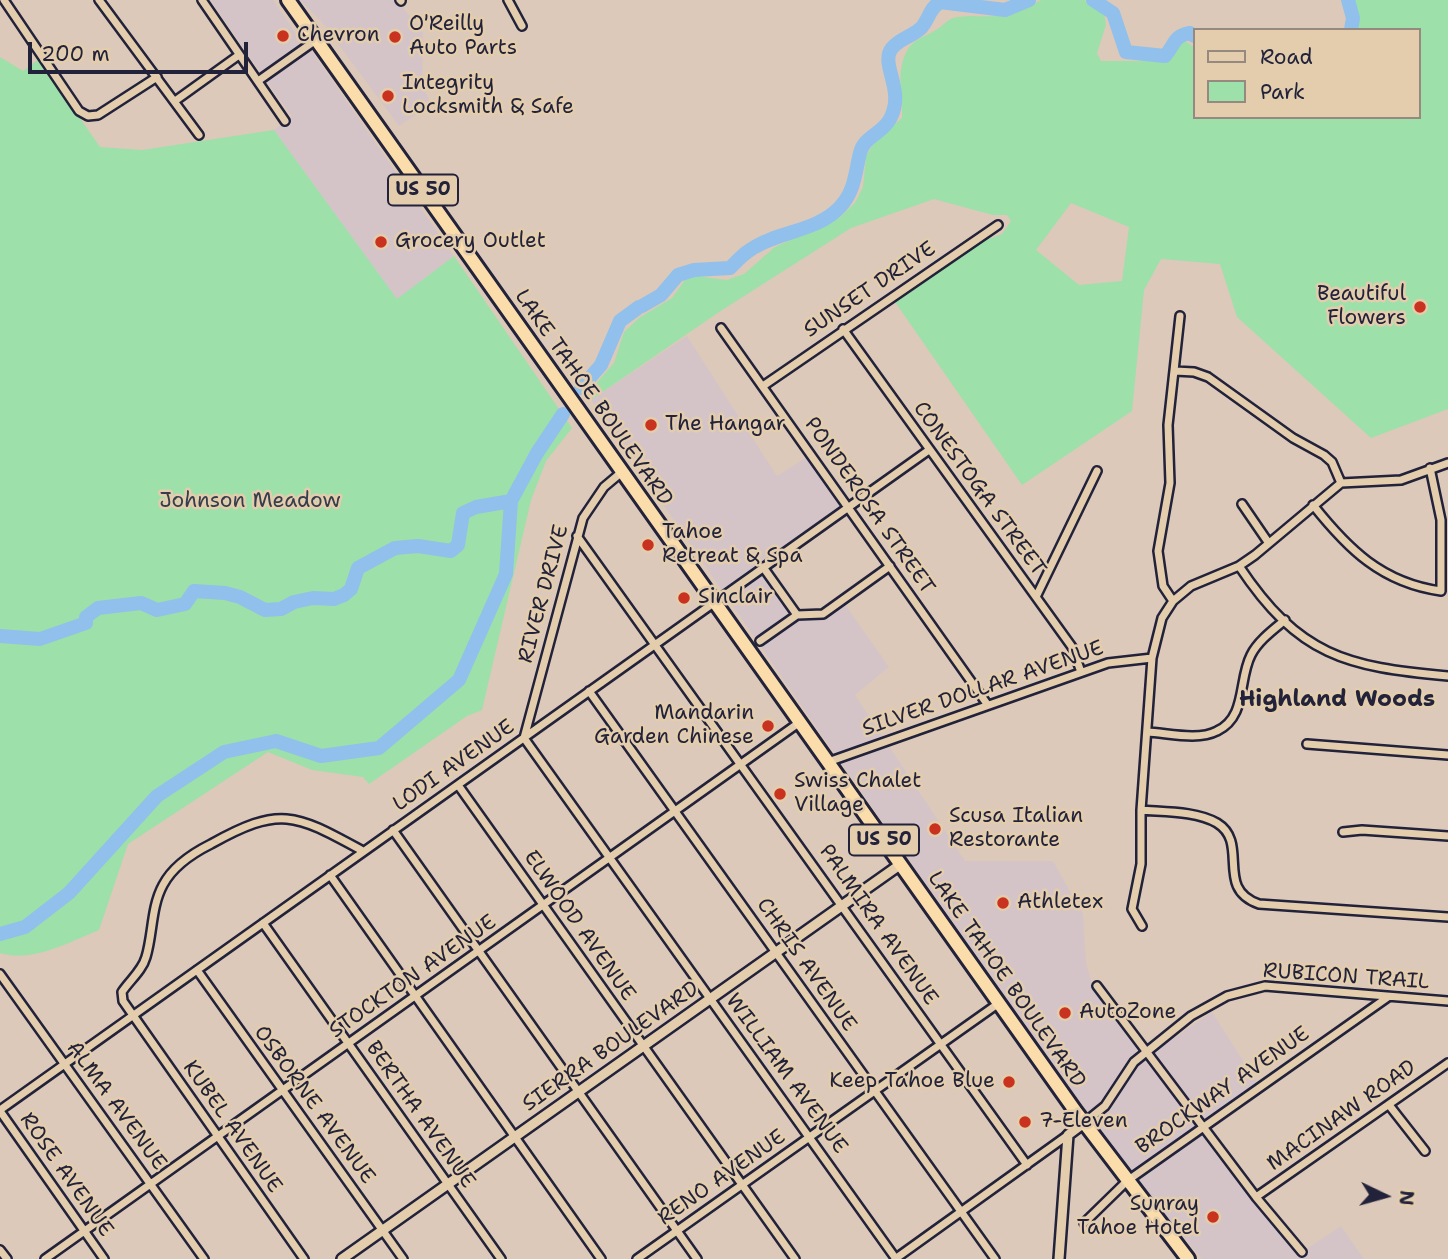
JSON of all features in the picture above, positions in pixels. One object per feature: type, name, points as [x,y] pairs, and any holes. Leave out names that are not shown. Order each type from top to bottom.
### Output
[{"type":"highway","name":"LAKE TAHOE BOULEVARD","points":[[288,0],[1084,1123],[1188,1259]]},
{"type":"street","points":[[4,0],[79,111],[88,116],[98,115],[158,77]]},
{"type":"street","points":[[99,0],[199,135]]},
{"type":"street","points":[[202,0],[285,121]]},
{"type":"street","points":[[508,0],[522,26]]},
{"type":"street","points":[[258,81],[316,40]]},
{"type":"street","points":[[175,101],[239,55]]},
{"type":"street","name":"SUNSET DRIVE","points":[[763,386],[998,225]]},
{"type":"street","points":[[1172,601],[1163,586],[1158,551],[1170,483],[1168,425],[1180,316]]},
{"type":"street","name":"PONDEROSA STREET","points":[[721,328],[987,705]]},
{"type":"street","name":"CONESTOGA STREET","points":[[843,329],[1072,648],[1081,672]]},
{"type":"street","points":[[1175,371],[1194,372],[1208,377],[1293,438],[1324,455],[1332,462],[1341,483]]},
{"type":"street","name":"LODI AVENUE","points":[[0,1111],[929,450]]},
{"type":"street","points":[[1142,926],[1132,909],[1141,864],[1141,810],[1152,658],[1162,618],[1172,601],[1191,586],[1239,566],[1341,483],[1401,480],[1448,463]]},
{"type":"street","points":[[1312,505],[1360,559],[1405,584],[1441,591],[1441,520],[1430,468]]},
{"type":"street","name":"RIVER DRIVE","points":[[524,738],[577,536],[592,502],[623,471]]},
{"type":"street","points":[[1036,597],[1097,471]]},
{"type":"street","points":[[1242,504],[1268,542]]},
{"type":"street","name":"PALMIRA AVENUE","points":[[577,536],[742,763],[1027,1165]]},
{"type":"street","points":[[760,641],[796,615],[823,614],[890,566]]},
{"type":"street","points":[[1239,566],[1254,588],[1285,620],[1326,652],[1356,664],[1388,671],[1448,676]]},
{"type":"street","points":[[763,567],[796,615]]},
{"type":"street","points":[[1147,732],[1198,735],[1217,732],[1232,720],[1239,705],[1245,669],[1253,651],[1285,620]]},
{"type":"street","name":"SILVER DOLLAR AVENUE","points":[[828,762],[1108,663],[1152,658]]},
{"type":"street","name":"CHRIS AVENUE","points":[[589,691],[995,1259]]},
{"type":"street","name":"STOCKTON AVENUE","points":[[45,1259],[800,722]]},
{"type":"street","name":"WILLIAM AVENUE","points":[[524,738],[895,1259]]},
{"type":"street","points":[[1307,744],[1448,755]]},
{"type":"street","name":"ELWOOD AVENUE","points":[[458,785],[795,1259]]},
{"type":"street","points":[[1141,810],[1203,817],[1219,824],[1232,845],[1234,879],[1248,900],[1259,904],[1448,916]]},
{"type":"street","points":[[133,1015],[123,1000],[122,992],[141,969],[146,957],[155,907],[163,885],[177,866],[196,852],[265,818],[282,817],[324,830],[363,851]]},
{"type":"street","points":[[393,830],[697,1259]]},
{"type":"street","points":[[1343,832],[1362,830],[1448,836]]},
{"type":"street","name":"SIERRA BOULEVARD","points":[[342,1259],[901,864]]},
{"type":"street","points":[[330,875],[601,1259]]},
{"type":"street","name":"BERTHA AVENUE","points":[[263,923],[501,1259]]},
{"type":"street","name":"OSBORNE AVENUE","points":[[197,970],[403,1259]]},
{"type":"street","name":"ALMA AVENUE","points":[[0,974],[204,1259]]},
{"type":"street","points":[[1097,986],[1256,1197],[1302,1252]]},
{"type":"street","name":"RUBICON TRAIL","points":[[1084,1123],[1105,1106],[1134,1062],[1191,1016],[1246,989],[1265,986],[1448,1001]]},
{"type":"street","name":"BROCKWAY AVENUE","points":[[1084,1223],[1126,1181],[1389,996]]},
{"type":"street","name":"RENO AVENUE","points":[[637,1259],[999,1003]]},
{"type":"street","name":"KUBEL AVENUE","points":[[133,1015],[304,1259]]},
{"type":"street","name":"MACINAW ROAD","points":[[1256,1197],[1448,1063]]},
{"type":"street","points":[[1389,1105],[1425,1151]]},
{"type":"street","name":"ROSE AVENUE","points":[[0,1111],[104,1259]]},
{"type":"street","points":[[895,1259],[1084,1123]]},
{"type":"street","points":[[1059,1259],[1068,1135]]},
{"type":"street","points":[[0,1250],[7,1259]]},
{"type":"shaded area","points":[[210,0],[273,0],[302,43],[260,72]]},
{"type":"shaded area","points":[[300,0],[397,0],[423,33],[422,83],[431,105],[399,126],[321,21]]},
{"type":"shaded area","points":[[311,50],[454,256],[397,300],[274,130],[292,116],[267,82]]},
{"type":"shaded area","points":[[687,336],[777,476],[807,457],[846,506],[759,566],[797,618],[824,617],[844,603],[889,667],[855,695],[965,861],[1053,861],[1083,914],[1086,962],[1093,988],[1253,1200],[1297,1255],[1341,1226],[1364,1259],[1202,1259],[1134,1178],[852,779],[591,400]]},
{"type":"shaded area","points":[[1212,1012],[1258,1084],[1203,1123],[1151,1054]]},
{"type":"green space","points":[[1042,0],[1084,0],[1104,11],[1106,25],[1097,53],[1101,61],[1167,61],[1176,44],[1185,41],[1192,46],[1192,119],[1420,119],[1420,28],[1358,28],[1355,0],[1448,0],[1448,409],[1371,438],[1237,317],[1220,264],[1161,259],[1144,290],[1132,411],[1022,485],[893,299],[983,241],[1002,234],[1011,221],[1007,215],[993,215],[934,199],[851,228],[719,312],[591,400],[586,395],[614,363],[624,332],[639,318],[672,298],[685,280],[696,276],[727,280],[744,274],[775,247],[839,218],[855,203],[863,187],[866,156],[875,141],[902,118],[901,70],[905,55],[912,44],[952,18],[1000,15]],"holes":[[[1071,203],[1129,227],[1122,281],[1079,285],[1036,250]]]},
{"type":"green space","name":"Johnson Meadow","points":[[0,57],[23,71],[39,59],[100,147],[142,150],[274,130],[397,299],[454,256],[572,428],[546,461],[531,500],[482,710],[467,716],[369,784],[363,777],[312,770],[268,752],[128,844],[99,930],[51,950],[25,955],[0,953]]},
{"type":"waterway","points":[[642,306],[661,295],[678,275],[694,270],[730,268],[744,254],[761,244],[820,222],[840,207],[852,188],[862,147],[887,124],[894,108],[889,54],[895,45],[922,27],[936,5],[940,2],[1005,10],[1029,0]]},
{"type":"waterway","points":[[1093,0],[1113,13],[1126,52],[1165,56],[1180,36],[1192,34]]},
{"type":"waterway","points":[[1348,0],[1353,18],[1351,28]]},
{"type":"waterway","points":[[581,388],[601,365],[620,321],[639,307]]},
{"type":"waterway","points":[[0,934],[25,927],[69,893],[157,796],[224,752],[276,741],[321,756],[379,748],[459,680],[506,574],[511,501],[537,453],[563,414]]},
{"type":"waterway","points":[[0,636],[40,639],[86,623],[86,617],[98,608],[141,603],[157,610],[185,604],[194,591],[240,597],[265,610],[281,609],[294,602],[313,598],[334,599],[351,589],[358,568],[395,548],[418,546],[451,551],[458,545],[463,513],[476,507],[511,501]]},
{"type":"place","name":"Chevron","points":[[283,36]]},
{"type":"place","name":"O'Reilly Auto Parts","points":[[395,37]]},
{"type":"place","name":"Integrity Locksmith & Safe","points":[[388,96]]},
{"type":"place","name":"Grocery Outlet","points":[[381,242]]},
{"type":"place","name":"Beautiful Flowers","points":[[1420,307]]},
{"type":"place","name":"The Hangar","points":[[651,425]]},
{"type":"place","name":"Tahoe Retreat & Spa","points":[[648,545]]},
{"type":"place","name":"Sinclair","points":[[684,598]]},
{"type":"place","name":"Mandarin Garden Chinese","points":[[768,726]]},
{"type":"place","name":"Swiss Chalet Village","points":[[780,794]]},
{"type":"place","name":"Scusa Italian Restorante","points":[[935,829]]},
{"type":"place","name":"Athletex","points":[[1003,903]]},
{"type":"place","name":"AutoZone","points":[[1065,1013]]},
{"type":"place","name":"Keep Tahoe Blue","points":[[1009,1082]]},
{"type":"place","name":"7-Eleven","points":[[1025,1122]]},
{"type":"place","name":"Sunray Tahoe Hotel","points":[[1213,1217]]},
{"type":"district","name":"Highland Woods","points":[[1337,700]]}]
